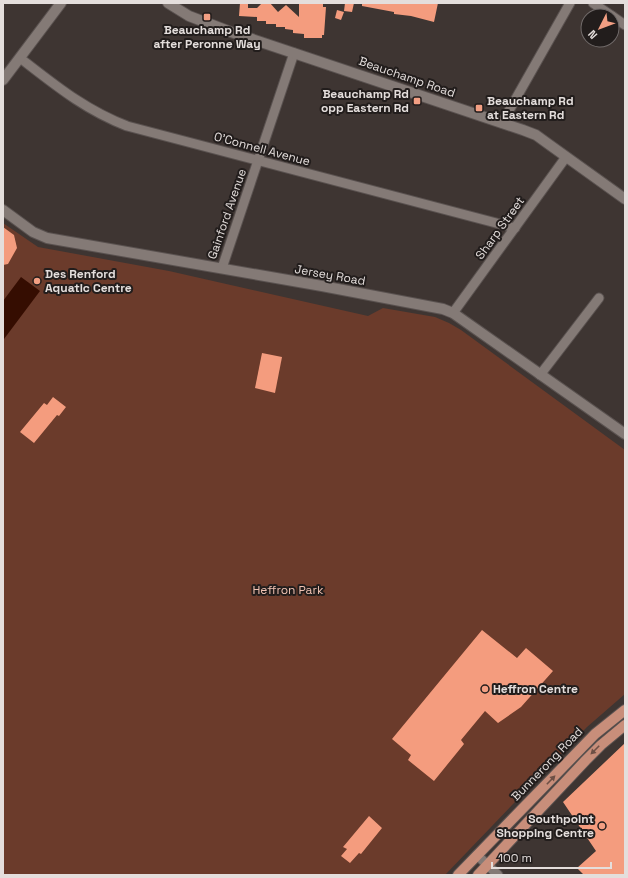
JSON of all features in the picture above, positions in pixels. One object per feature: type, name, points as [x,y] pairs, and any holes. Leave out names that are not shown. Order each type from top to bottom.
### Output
[{"type":"main road","name":"Bunnerong Road","points":[[458,875],[595,734],[625,710]]},
{"type":"main road","name":"Bunnerong Road","points":[[478,875],[586,760],[625,725]]},
{"type":"street","points":[[3,80],[61,3]]},
{"type":"street","name":"Beauchamp Road","points":[[168,3],[189,16],[201,21],[536,135],[625,199]]},
{"type":"street","points":[[502,123],[570,3]]},
{"type":"street","name":"Gainford Avenue","points":[[222,268],[294,53]]},
{"type":"street","name":"O'Connell Avenue","points":[[20,58],[73,98],[109,119],[127,126],[515,228]]},
{"type":"street","name":"Sharp Street","points":[[454,313],[566,157]]},
{"type":"street","name":"Jersey Road","points":[[3,210],[33,232],[47,238],[222,268],[443,309],[454,313],[625,434]]},
{"type":"street","points":[[540,375],[599,298]]},
{"type":"street","points":[[477,855],[498,875]]},
{"type":"green space","name":"Heffron Park","points":[[3,223],[38,247],[169,271],[368,316],[383,308],[435,317],[461,330],[625,450],[625,694],[587,727],[445,875],[3,875]]},
{"type":"shaded area","points":[[21,277],[40,291],[4,339],[3,301]]},
{"type":"building","points":[[240,3],[248,3],[248,8],[257,8],[262,3],[270,3],[278,12],[286,5],[299,17],[299,3],[323,3],[323,7],[326,7],[324,35],[322,35],[322,38],[304,38],[304,34],[293,33],[293,30],[285,29],[285,27],[276,27],[276,24],[266,24],[266,21],[257,21],[257,17],[239,16]]},
{"type":"building","points":[[345,3],[354,3],[352,12],[344,11]]},
{"type":"building","points":[[362,3],[438,3],[434,22],[362,6]]},
{"type":"building","points":[[337,10],[344,12],[341,20],[335,18]]},
{"type":"building","points":[[3,227],[14,235],[17,248],[8,264],[3,265]]},
{"type":"building","points":[[262,353],[282,357],[275,393],[255,388]]},
{"type":"building","points":[[53,397],[66,407],[59,416],[57,415],[34,443],[20,432],[44,403],[47,405]]},
{"type":"building","name":"Heffron Centre","points":[[482,630],[517,658],[526,648],[553,671],[521,707],[498,723],[485,711],[461,740],[464,744],[434,781],[408,760],[411,755],[392,739]]},
{"type":"building","name":"Southpoint Shopping Centre","points":[[625,743],[625,875],[584,875],[577,868],[596,851],[563,802]]},
{"type":"building","points":[[369,816],[382,828],[361,854],[359,853],[350,863],[341,856],[347,849],[343,847]]},
{"type":"place","name":"Beauchamp Rd after Peronne Way","points":[[207,17]]},
{"type":"place","name":"Beauchamp Rd opp Eastern Rd","points":[[417,101]]},
{"type":"place","name":"Beauchamp Rd at Eastern Rd","points":[[479,108]]},
{"type":"place","name":"Des Renford Aquatic Centre","points":[[37,281]]},
{"type":"place","name":"Heffron Centre","points":[[485,689]]},
{"type":"place","name":"Southpoint Shopping Centre","points":[[602,826]]}]
